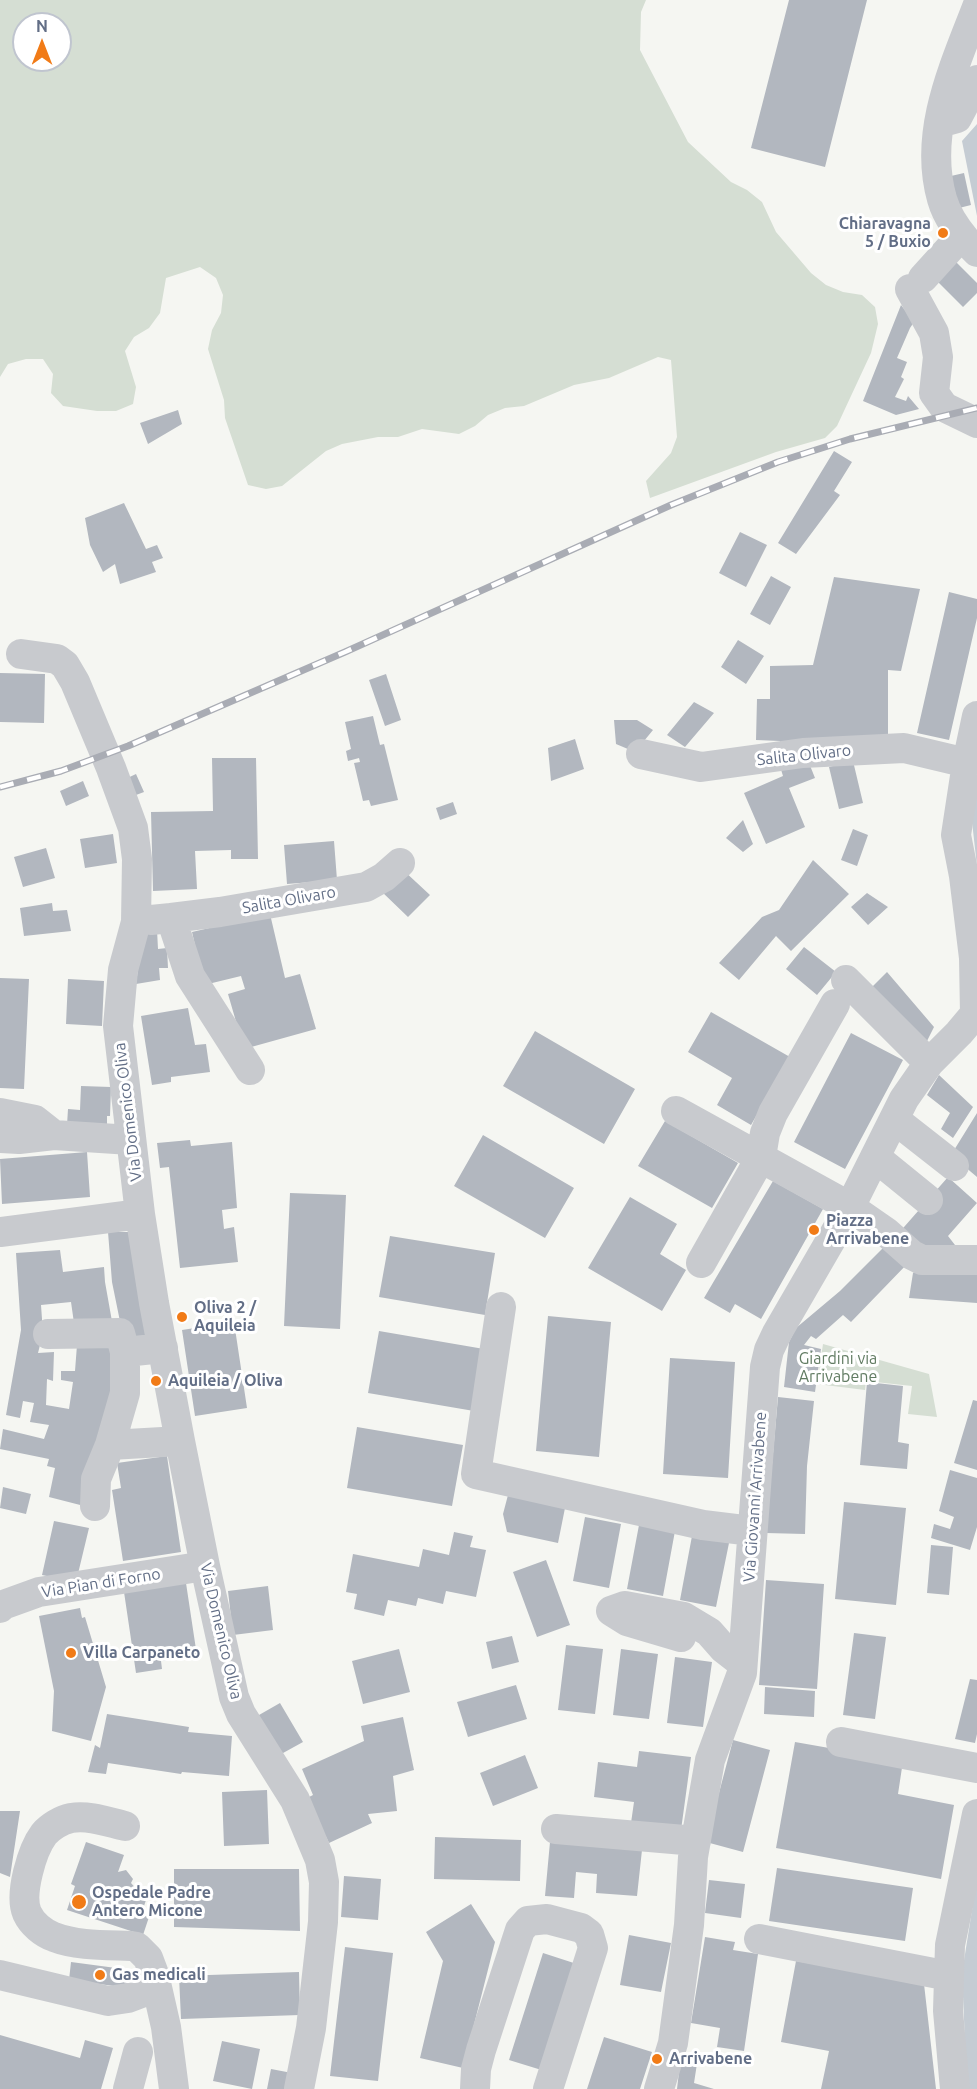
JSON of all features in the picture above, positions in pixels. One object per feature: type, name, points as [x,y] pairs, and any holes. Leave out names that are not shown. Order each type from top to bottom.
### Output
[{"type":"street","points":[[977,7],[943,98],[937,150],[938,183],[942,200],[969,244],[917,283],[934,333],[938,357],[934,393],[944,407],[977,423]]},
{"type":"street","points":[[939,123],[957,118],[977,80]]},
{"type":"street","name":"Via Domenico Oliva","points":[[21,654],[57,659],[65,665],[75,682],[115,777],[133,828],[137,858],[136,922],[123,970],[118,1026],[140,1214],[154,1303],[205,1566],[234,1696],[242,1714],[295,1800],[320,1860],[324,1882],[323,1922],[311,2028],[299,2089]]},
{"type":"street","points":[[976,1017],[974,958],[964,876],[956,835],[977,716]]},
{"type":"street","name":"Salita Olivaro","points":[[641,754],[701,767],[803,753],[904,747],[967,763]]},
{"type":"street","name":"Salita Olivaro","points":[[136,922],[220,912],[366,887],[384,877],[400,863]]},
{"type":"street","points":[[171,918],[190,976],[250,1070]]},
{"type":"street","points":[[701,1263],[761,1157],[765,1133],[773,1113],[840,992],[929,1064]]},
{"type":"street","name":"Via Giovanni Arrivabene","points":[[659,2089],[673,2043],[689,1925],[696,1841],[710,1760],[742,1673],[765,1367],[769,1350],[853,1199],[904,1099],[929,1064],[976,1017]]},
{"type":"street","points":[[839,1038],[782,1137],[781,1147],[785,1155],[853,1199],[912,1255],[922,1260],[977,1260]]},
{"type":"street","points":[[676,1111],[761,1157],[853,1199]]},
{"type":"street","points":[[0,1113],[35,1120],[54,1135]]},
{"type":"street","points":[[894,1119],[954,1166]]},
{"type":"street","points":[[0,1138],[20,1139],[54,1135],[131,1140]]},
{"type":"street","points":[[875,1157],[928,1200]]},
{"type":"street","points":[[0,1232],[140,1214]]},
{"type":"street","points":[[501,1307],[476,1474],[703,1525],[752,1531]]},
{"type":"street","points":[[48,1334],[120,1333],[125,1352],[125,1393],[110,1445],[96,1479],[95,1506]]},
{"type":"street","points":[[125,1352],[163,1348]]},
{"type":"street","points":[[110,1445],[180,1441]]},
{"type":"street","name":"Via Pian di Forno","points":[[1,1604],[39,1592],[205,1566]]},
{"type":"street","points":[[681,1637],[627,1621],[611,1611],[625,1606],[684,1617],[709,1632],[724,1649],[742,1663]]},
{"type":"street","points":[[841,1742],[977,1768]]},
{"type":"street","points":[[955,2089],[948,2011],[950,1945],[977,1814]]},
{"type":"street","points":[[125,1826],[94,1818],[70,1818],[54,1825],[44,1834],[12,1894],[35,1925],[54,1937],[90,1944],[137,1947],[148,1958],[158,1987],[166,2027],[174,2089]]},
{"type":"street","points":[[556,1829],[696,1841]]},
{"type":"street","points":[[475,2089],[476,2069],[481,2050],[520,1930],[528,1921],[547,1919],[581,1928],[590,1934],[593,1948],[548,2089]]},
{"type":"street","points":[[759,1939],[949,1976]]},
{"type":"street","points":[[0,1975],[108,2001],[128,1998],[158,1987]]},
{"type":"street","points":[[128,2089],[138,2052]]},
{"type":"green space","points":[[0,0],[646,0],[641,12],[640,50],[688,142],[731,182],[747,190],[762,202],[776,232],[811,273],[826,285],[843,292],[862,295],[875,307],[878,324],[871,353],[837,426],[825,438],[776,452],[650,498],[646,481],[671,453],[677,437],[671,360],[658,357],[609,378],[574,385],[524,406],[505,408],[488,415],[475,426],[459,434],[422,429],[398,437],[378,437],[342,444],[326,451],[282,486],[266,489],[248,485],[225,418],[224,400],[208,349],[212,330],[221,313],[223,295],[216,278],[200,267],[166,278],[160,313],[149,328],[134,337],[125,351],[136,387],[133,404],[116,411],[63,406],[51,393],[53,374],[43,359],[26,359],[8,364],[0,377]]},
{"type":"green space","name":"Giardini via Arrivabene","points":[[823,1344],[929,1374],[937,1417],[908,1414],[912,1386],[866,1381],[865,1390],[817,1384]]},
{"type":"shaded area","points":[[977,124],[977,216],[962,141]]},
{"type":"shaded area","points":[[977,790],[977,866],[970,804]]},
{"type":"shaded area","points":[[977,1879],[977,2089],[967,2089],[962,1973]]},
{"type":"building","points":[[789,0],[867,0],[825,167],[751,148]]},
{"type":"building","points":[[964,173],[971,205],[959,208],[951,176]]},
{"type":"building","points":[[950,256],[977,283],[977,293],[963,307],[931,275]]},
{"type":"building","points":[[901,305],[914,322],[897,358],[907,362],[901,377],[904,379],[895,397],[906,401],[908,396],[919,409],[896,415],[863,401]]},
{"type":"building","points":[[178,410],[182,424],[148,444],[140,423]]},
{"type":"building","points":[[834,451],[852,462],[834,491],[840,495],[796,554],[778,543]]},
{"type":"building","points":[[124,503],[146,549],[157,545],[163,558],[152,562],[156,572],[120,584],[115,564],[103,572],[90,545],[85,518]]},
{"type":"building","points":[[740,532],[767,545],[746,587],[719,573]]},
{"type":"building","points":[[771,576],[791,587],[770,625],[750,614]]},
{"type":"building","points":[[834,577],[920,589],[901,671],[888,670],[888,744],[781,749],[780,741],[756,740],[757,699],[770,699],[770,666],[813,665]]},
{"type":"building","points":[[949,592],[977,599],[977,618],[949,740],[917,733]]},
{"type":"building","points":[[738,640],[764,656],[746,684],[721,667]]},
{"type":"building","points":[[0,673],[45,674],[44,723],[0,722]]},
{"type":"building","points":[[386,674],[401,720],[385,726],[369,680]]},
{"type":"building","points":[[694,702],[714,713],[685,747],[667,735]]},
{"type":"building","points":[[373,716],[380,745],[384,744],[398,800],[371,806],[369,800],[363,801],[354,763],[360,762],[359,758],[348,761],[346,751],[351,749],[345,722]]},
{"type":"building","points":[[614,720],[637,720],[653,730],[635,752],[616,744]]},
{"type":"building","points":[[575,739],[584,769],[551,781],[548,748]]},
{"type":"building","points":[[212,758],[256,758],[258,859],[231,859],[231,850],[195,851],[197,889],[153,891],[151,812],[213,811]]},
{"type":"building","points":[[807,758],[815,778],[789,788],[805,827],[766,844],[744,793],[783,776],[778,760]]},
{"type":"building","points":[[853,761],[863,803],[839,809],[829,767]]},
{"type":"building","points":[[136,774],[144,792],[128,798],[121,781]]},
{"type":"building","points":[[83,781],[89,796],[66,806],[60,791]]},
{"type":"building","points":[[453,802],[457,814],[440,820],[436,808]]},
{"type":"building","points":[[743,820],[753,844],[743,852],[726,838]]},
{"type":"building","points":[[853,829],[868,835],[857,866],[841,860]]},
{"type":"building","points":[[113,834],[117,863],[85,868],[80,839]]},
{"type":"building","points":[[334,841],[337,880],[287,884],[284,845]]},
{"type":"building","points":[[46,848],[55,878],[23,887],[14,857]]},
{"type":"building","points":[[813,860],[849,894],[791,951],[776,936],[739,980],[719,963],[762,917],[779,910]]},
{"type":"building","points":[[402,869],[430,895],[408,917],[381,891]]},
{"type":"building","points":[[867,893],[888,907],[868,925],[851,907]]},
{"type":"building","points":[[52,903],[53,911],[67,910],[71,931],[24,936],[20,908]]},
{"type":"building","points":[[270,914],[285,978],[300,974],[316,1029],[244,1049],[228,994],[245,989],[241,976],[204,985],[192,932]]},
{"type":"building","points":[[157,930],[158,949],[167,948],[168,968],[159,968],[160,980],[136,984],[143,932]]},
{"type":"building","points":[[804,947],[836,972],[817,995],[786,969]]},
{"type":"building","points":[[887,972],[934,1027],[923,1049],[866,993]]},
{"type":"building","points":[[0,978],[29,979],[24,1089],[0,1088]]},
{"type":"building","points":[[68,979],[104,981],[102,1026],[66,1024]]},
{"type":"building","points":[[188,1008],[195,1045],[206,1044],[210,1072],[171,1077],[171,1082],[152,1085],[141,1016]]},
{"type":"building","points":[[711,1012],[790,1057],[751,1125],[717,1105],[732,1078],[688,1052]]},
{"type":"building","points":[[535,1031],[635,1089],[604,1144],[503,1086]]},
{"type":"building","points":[[851,1033],[903,1060],[845,1169],[794,1142]]},
{"type":"building","points":[[939,1075],[973,1107],[953,1138],[941,1129],[950,1113],[927,1095]]},
{"type":"building","points":[[81,1086],[111,1087],[110,1116],[107,1116],[107,1126],[67,1125],[68,1109],[80,1110]]},
{"type":"building","points":[[977,1113],[977,1177],[951,1155]]},
{"type":"building","points":[[665,1121],[738,1163],[712,1208],[638,1166]]},
{"type":"building","points":[[483,1135],[574,1188],[545,1238],[454,1186]]},
{"type":"building","points":[[190,1140],[191,1146],[232,1142],[237,1208],[222,1210],[224,1229],[234,1227],[238,1262],[180,1268],[169,1167],[160,1168],[157,1143]]},
{"type":"building","points":[[87,1152],[90,1197],[2,1204],[0,1159]]},
{"type":"building","points":[[948,1177],[977,1203],[948,1236],[955,1245],[943,1255],[931,1245],[921,1256],[897,1235]]},
{"type":"building","points":[[773,1181],[823,1209],[761,1319],[735,1304],[730,1313],[704,1298]]},
{"type":"building","points":[[290,1193],[346,1195],[340,1329],[284,1326]]},
{"type":"building","points":[[630,1197],[677,1224],[660,1254],[686,1270],[662,1311],[588,1268]]},
{"type":"building","points":[[108,1232],[134,1232],[147,1344],[125,1346],[112,1282]]},
{"type":"building","points":[[390,1236],[495,1253],[485,1315],[379,1297]]},
{"type":"building","points":[[890,1241],[910,1261],[851,1322],[843,1315],[816,1339],[811,1336],[804,1345],[821,1349],[815,1392],[784,1387],[789,1342],[796,1328],[840,1291]]},
{"type":"building","points":[[60,1250],[63,1272],[104,1267],[113,1327],[75,1330],[71,1302],[41,1305],[43,1333],[38,1353],[54,1352],[53,1381],[47,1379],[46,1405],[69,1409],[73,1382],[61,1380],[61,1371],[75,1371],[77,1345],[113,1348],[118,1356],[88,1507],[49,1497],[55,1468],[47,1466],[49,1459],[0,1449],[3,1429],[44,1439],[49,1425],[30,1422],[34,1403],[23,1401],[20,1418],[6,1415],[21,1330],[16,1253]]},
{"type":"building","points":[[924,1263],[977,1267],[977,1303],[909,1298],[913,1273]]},
{"type":"building","points":[[548,1316],[611,1322],[599,1457],[536,1451]]},
{"type":"building","points":[[234,1322],[247,1408],[195,1416],[182,1330]]},
{"type":"building","points":[[379,1331],[484,1349],[474,1411],[368,1393]]},
{"type":"building","points":[[670,1358],[735,1362],[728,1478],[663,1474]]},
{"type":"building","points":[[867,1382],[903,1386],[898,1442],[909,1444],[907,1469],[860,1465]]},
{"type":"building","points":[[778,1397],[814,1401],[807,1466],[805,1534],[766,1533]]},
{"type":"building","points":[[973,1400],[977,1401],[977,1470],[954,1463]]},
{"type":"building","points":[[357,1427],[463,1445],[452,1506],[347,1488]]},
{"type":"building","points":[[167,1456],[181,1552],[123,1561],[112,1490],[121,1488],[117,1463]]},
{"type":"building","points":[[950,1470],[977,1478],[977,1527],[970,1550],[931,1538],[934,1524],[950,1529],[954,1517],[939,1511]]},
{"type":"building","points":[[3,1487],[31,1494],[26,1514],[0,1508]]},
{"type":"building","points":[[508,1495],[565,1508],[558,1543],[507,1532],[503,1514]]},
{"type":"building","points":[[844,1502],[906,1508],[896,1605],[835,1599]]},
{"type":"building","points":[[585,1517],[621,1524],[609,1588],[573,1581]]},
{"type":"building","points":[[54,1521],[89,1528],[76,1582],[42,1575]]},
{"type":"building","points":[[639,1525],[675,1531],[663,1596],[627,1589]]},
{"type":"building","points":[[454,1532],[473,1536],[470,1547],[486,1550],[476,1597],[446,1591],[443,1604],[418,1598],[416,1606],[388,1600],[384,1616],[354,1609],[357,1594],[346,1592],[353,1554],[419,1567],[423,1549],[449,1555]]},
{"type":"building","points":[[692,1536],[729,1543],[716,1607],[680,1600]]},
{"type":"building","points":[[931,1545],[953,1547],[949,1595],[927,1593]]},
{"type":"building","points":[[546,1560],[570,1625],[537,1637],[513,1572]]},
{"type":"building","points":[[766,1580],[824,1584],[817,1689],[759,1685]]},
{"type":"building","points":[[186,1583],[197,1656],[161,1661],[162,1669],[136,1673],[124,1592]]},
{"type":"building","points":[[268,1586],[273,1630],[233,1635],[228,1591]]},
{"type":"building","name":"Villa Carpaneto","points":[[80,1608],[82,1618],[85,1617],[106,1687],[91,1741],[52,1731],[54,1691],[39,1616]]},
{"type":"building","points":[[854,1633],[886,1637],[875,1719],[843,1715]]},
{"type":"building","points":[[512,1636],[519,1662],[492,1669],[486,1642]]},
{"type":"building","points":[[566,1645],[603,1649],[595,1714],[558,1710]]},
{"type":"building","points":[[399,1649],[410,1692],[363,1704],[352,1661]]},
{"type":"building","points":[[621,1649],[658,1654],[649,1719],[613,1715]]},
{"type":"building","points":[[675,1657],[712,1662],[703,1727],[667,1723]]},
{"type":"building","points":[[970,1679],[977,1680],[975,1743],[955,1739]]},
{"type":"building","points":[[516,1685],[527,1719],[468,1737],[457,1702]]},
{"type":"building","points":[[765,1687],[815,1691],[814,1717],[764,1714]]},
{"type":"building","points":[[280,1703],[303,1742],[274,1758],[252,1719]]},
{"type":"building","points":[[107,1714],[189,1727],[188,1732],[232,1736],[229,1776],[182,1772],[181,1774],[108,1763],[106,1774],[88,1772],[95,1745],[100,1748]]},
{"type":"building","points":[[403,1717],[414,1770],[393,1776],[397,1811],[368,1814],[372,1823],[329,1843],[307,1798],[313,1795],[302,1769],[364,1741],[361,1726]]},
{"type":"building","points":[[733,1740],[770,1750],[743,1852],[706,1842]]},
{"type":"building","points":[[795,1742],[903,1761],[898,1794],[954,1805],[941,1879],[776,1848]]},
{"type":"building","points":[[639,1751],[691,1757],[681,1830],[631,1823],[634,1802],[594,1797],[598,1762],[637,1767]]},
{"type":"building","points":[[525,1755],[538,1788],[493,1806],[480,1773]]},
{"type":"building","points":[[267,1790],[269,1844],[224,1846],[222,1792]]},
{"type":"building","points":[[0,1811],[20,1811],[10,1877],[0,1873]]},
{"type":"building","points":[[435,1837],[521,1840],[520,1881],[434,1879]]},
{"type":"building","points":[[86,1842],[124,1855],[118,1872],[126,1870],[133,1879],[131,1883],[146,1900],[141,1915],[149,1917],[143,1935],[67,1910],[75,1886],[71,1884]]},
{"type":"building","points":[[550,1842],[642,1850],[637,1896],[596,1893],[597,1874],[576,1872],[574,1898],[545,1896]]},
{"type":"building","points":[[777,1868],[913,1888],[905,1941],[769,1921]]},
{"type":"building","points":[[174,1869],[299,1869],[300,1931],[174,1927]]},
{"type":"building","points":[[344,1876],[381,1879],[378,1920],[341,1917]]},
{"type":"building","points":[[709,1880],[745,1884],[741,1918],[705,1913]]},
{"type":"building","points":[[471,1904],[495,1942],[463,2068],[420,2058],[443,1961],[426,1932]]},
{"type":"building","points":[[629,1935],[671,1943],[661,1992],[620,1985]]},
{"type":"building","points":[[705,1937],[735,1942],[733,1950],[758,1954],[744,2051],[717,2047],[720,2028],[691,2023]]},
{"type":"building","points":[[345,1947],[393,1953],[378,2081],[330,2076]]},
{"type":"building","points":[[543,1953],[583,1966],[548,2072],[509,2060]]},
{"type":"building","points":[[796,1961],[924,1984],[936,2089],[821,2089],[829,2051],[781,2042]]},
{"type":"building","name":"Gas medicali","points":[[71,1962],[131,1970],[129,1988],[69,1980]]},
{"type":"building","points":[[299,1972],[300,2015],[181,2019],[179,1976]]},
{"type":"building","points":[[0,2035],[80,2058],[85,2040],[113,2048],[101,2089],[0,2089]]},
{"type":"building","points":[[604,2037],[652,2052],[640,2089],[587,2089]]},
{"type":"building","points":[[222,2041],[260,2049],[252,2089],[213,2081]]},
{"type":"building","points":[[681,2055],[698,2057],[694,2083],[714,2089],[677,2089]]},
{"type":"building","points":[[271,2069],[292,2073],[288,2089],[267,2089]]},
{"type":"railway","points":[[0,787],[61,771],[128,746],[345,652],[671,505],[778,462],[850,439],[977,408]]},
{"type":"place","name":"Chiaravagna 5 / Buxio","points":[[943,233]]},
{"type":"place","name":"Piazza Arrivabene","points":[[814,1230]]},
{"type":"place","name":"Oliva 2 / Aquileia","points":[[182,1317]]},
{"type":"place","name":"Aquileia / Oliva","points":[[156,1381]]},
{"type":"place","name":"Villa Carpaneto","points":[[71,1653]]},
{"type":"place","name":"Ospedale Padre Antero Micone","points":[[79,1902]]},
{"type":"place","name":"Gas medicali","points":[[100,1975]]},
{"type":"place","name":"Arrivabene","points":[[657,2059]]}]
